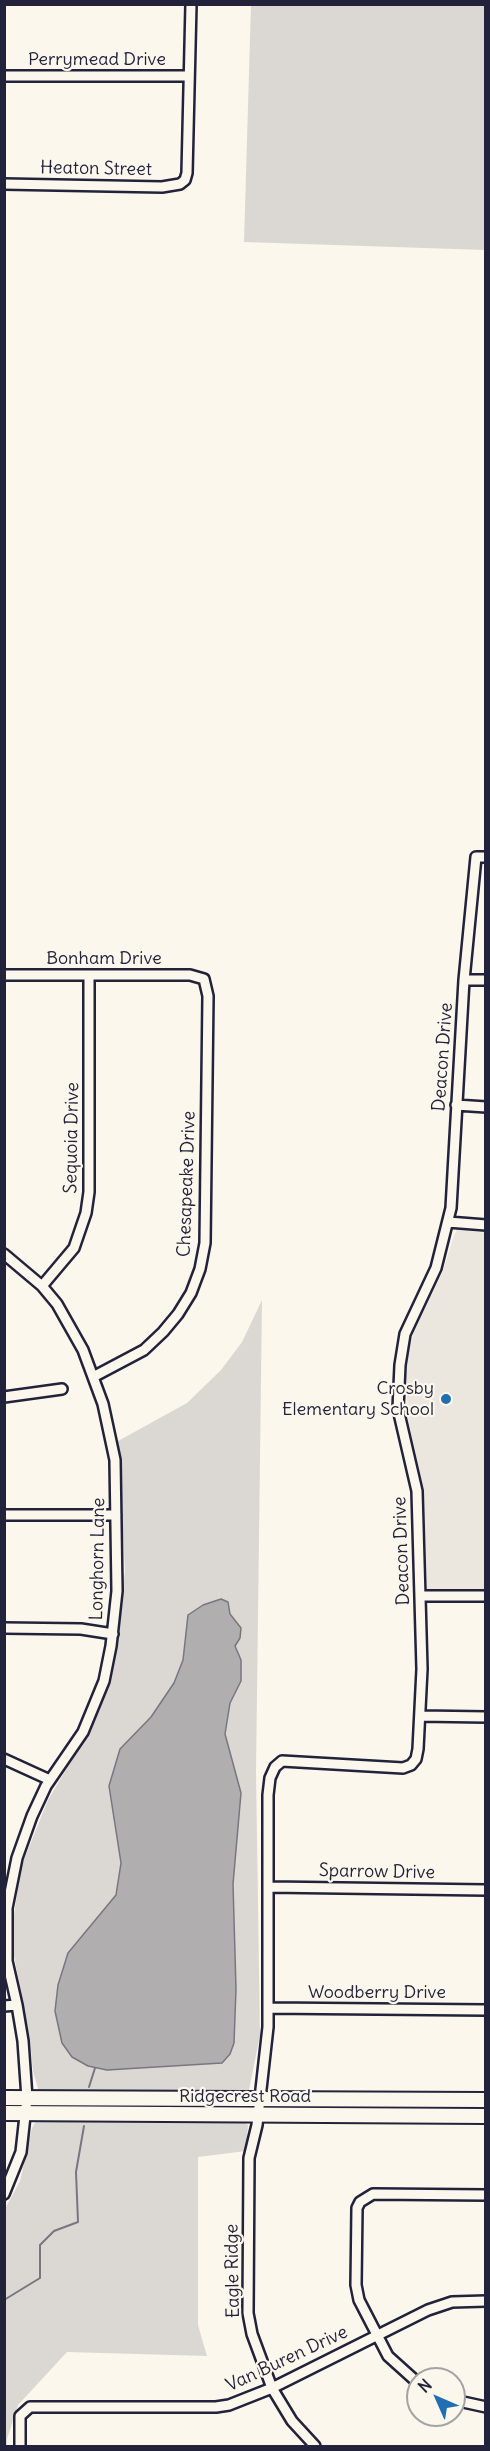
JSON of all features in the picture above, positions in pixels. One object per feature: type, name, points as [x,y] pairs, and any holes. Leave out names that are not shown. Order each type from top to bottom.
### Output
[{"type":"main road","name":"Ridgecrest Road","points":[[4,2098],[486,2100]]},
{"type":"main road","name":"Ridgecrest Road","points":[[4,2114],[486,2116]]},
{"type":"street","points":[[189,76],[191,4]]},
{"type":"street","name":"Perrymead Drive","points":[[4,76],[189,76]]},
{"type":"street","name":"Heaton Street","points":[[4,184],[162,187],[180,184],[185,180],[187,173],[189,76]]},
{"type":"street","name":"Deacon Drive","points":[[258,2115],[258,2099],[268,2027],[268,1795],[270,1778],[275,1767],[282,1761],[403,1768],[411,1765],[416,1759],[418,1749],[422,1669],[417,1491],[398,1409],[400,1365],[405,1334],[436,1268],[451,1208],[464,980],[481,857]]},
{"type":"street","name":"Bonham Drive","points":[[4,975],[89,977],[190,975],[204,979]]},
{"type":"street","name":"Sequoia Drive","points":[[42,1286],[74,1248],[86,1213],[89,1192],[89,977]]},
{"type":"street","name":"Chesapeake Drive","points":[[93,1377],[144,1350],[163,1332],[191,1293],[200,1269],[205,1243],[208,996],[204,979]]},
{"type":"street","points":[[464,980],[486,980]]},
{"type":"street","points":[[456,1105],[486,1107]]},
{"type":"street","points":[[448,1222],[486,1225]]},
{"type":"street","name":"Longhorn Lane","points":[[4,1254],[42,1286],[67,1321],[83,1350],[103,1404],[115,1460],[117,1591],[113,1634],[104,1681],[83,1732],[50,1780],[33,1816],[7,1892],[7,1961],[18,2005],[26,2066],[27,2114],[21,2152],[4,2194]]},
{"type":"street","points":[[4,1397],[62,1389]]},
{"type":"street","points":[[4,1515],[116,1515]]},
{"type":"street","points":[[420,1596],[486,1596]]},
{"type":"street","points":[[4,1628],[81,1629],[113,1634]]},
{"type":"street","points":[[420,1716],[486,1717]]},
{"type":"street","points":[[4,1759],[50,1780]]},
{"type":"street","name":"Sparrow Drive","points":[[269,1887],[486,1890]]},
{"type":"street","points":[[4,2006],[18,2005]]},
{"type":"street","name":"Woodberry Drive","points":[[268,2008],[486,2010]]},
{"type":"street","name":"Eagle Ridge","points":[[258,2115],[249,2158],[248,2313],[252,2334],[272,2388],[292,2421],[315,2446]]},
{"type":"street","points":[[406,2372],[394,2362],[376,2335],[359,2300],[356,2285],[356,2214],[360,2202],[373,2194],[486,2195]]},
{"type":"street","name":"Van Buren Drive","points":[[20,2446],[20,2416],[30,2407],[216,2407],[242,2402],[444,2304],[486,2301]]},
{"type":"street","points":[[466,2403],[486,2407]]},
{"type":"shaded area","points":[[251,5],[485,5],[485,250],[244,242]]},
{"type":"shaded area","name":"Crosby Elementary School","points":[[457,1230],[485,1233],[485,1592],[427,1593],[424,1490],[408,1420],[406,1378],[408,1353],[414,1331],[443,1271],[454,1235]]},
{"type":"shaded area","points":[[262,1300],[256,1772],[260,2035],[249,2090],[244,2094],[39,2092],[33,2071],[30,2040],[14,1956],[14,1915],[21,1867],[48,1800],[86,1736],[102,1698],[113,1661],[125,1571],[118,1441],[187,1403],[221,1370],[242,1342]]},
{"type":"shaded area","points":[[221,1599],[228,1602],[230,1614],[241,1628],[240,1638],[235,1646],[241,1660],[241,1681],[230,1703],[225,1734],[241,1793],[233,1884],[236,1989],[234,2043],[230,2054],[222,2063],[107,2070],[88,2066],[72,2057],[62,2043],[55,2011],[58,1985],[68,1953],[116,1895],[121,1863],[109,1786],[120,1749],[151,1717],[174,1683],[183,1660],[188,1615],[203,1605]]},
{"type":"shaded area","points":[[43,2119],[238,2119],[248,2125],[246,2151],[198,2157],[198,2325],[207,2356],[67,2352],[18,2405],[7,2439],[7,2446],[5,2446],[5,2209],[20,2181],[32,2128],[36,2121]]},
{"type":"waterway","points":[[89,2087],[95,2068]]},
{"type":"waterway","points":[[4,2300],[40,2278],[40,2245],[54,2231],[78,2222],[76,2172],[84,2126]]},
{"type":"place","name":"Crosby Elementary School","points":[[446,1399]]}]
